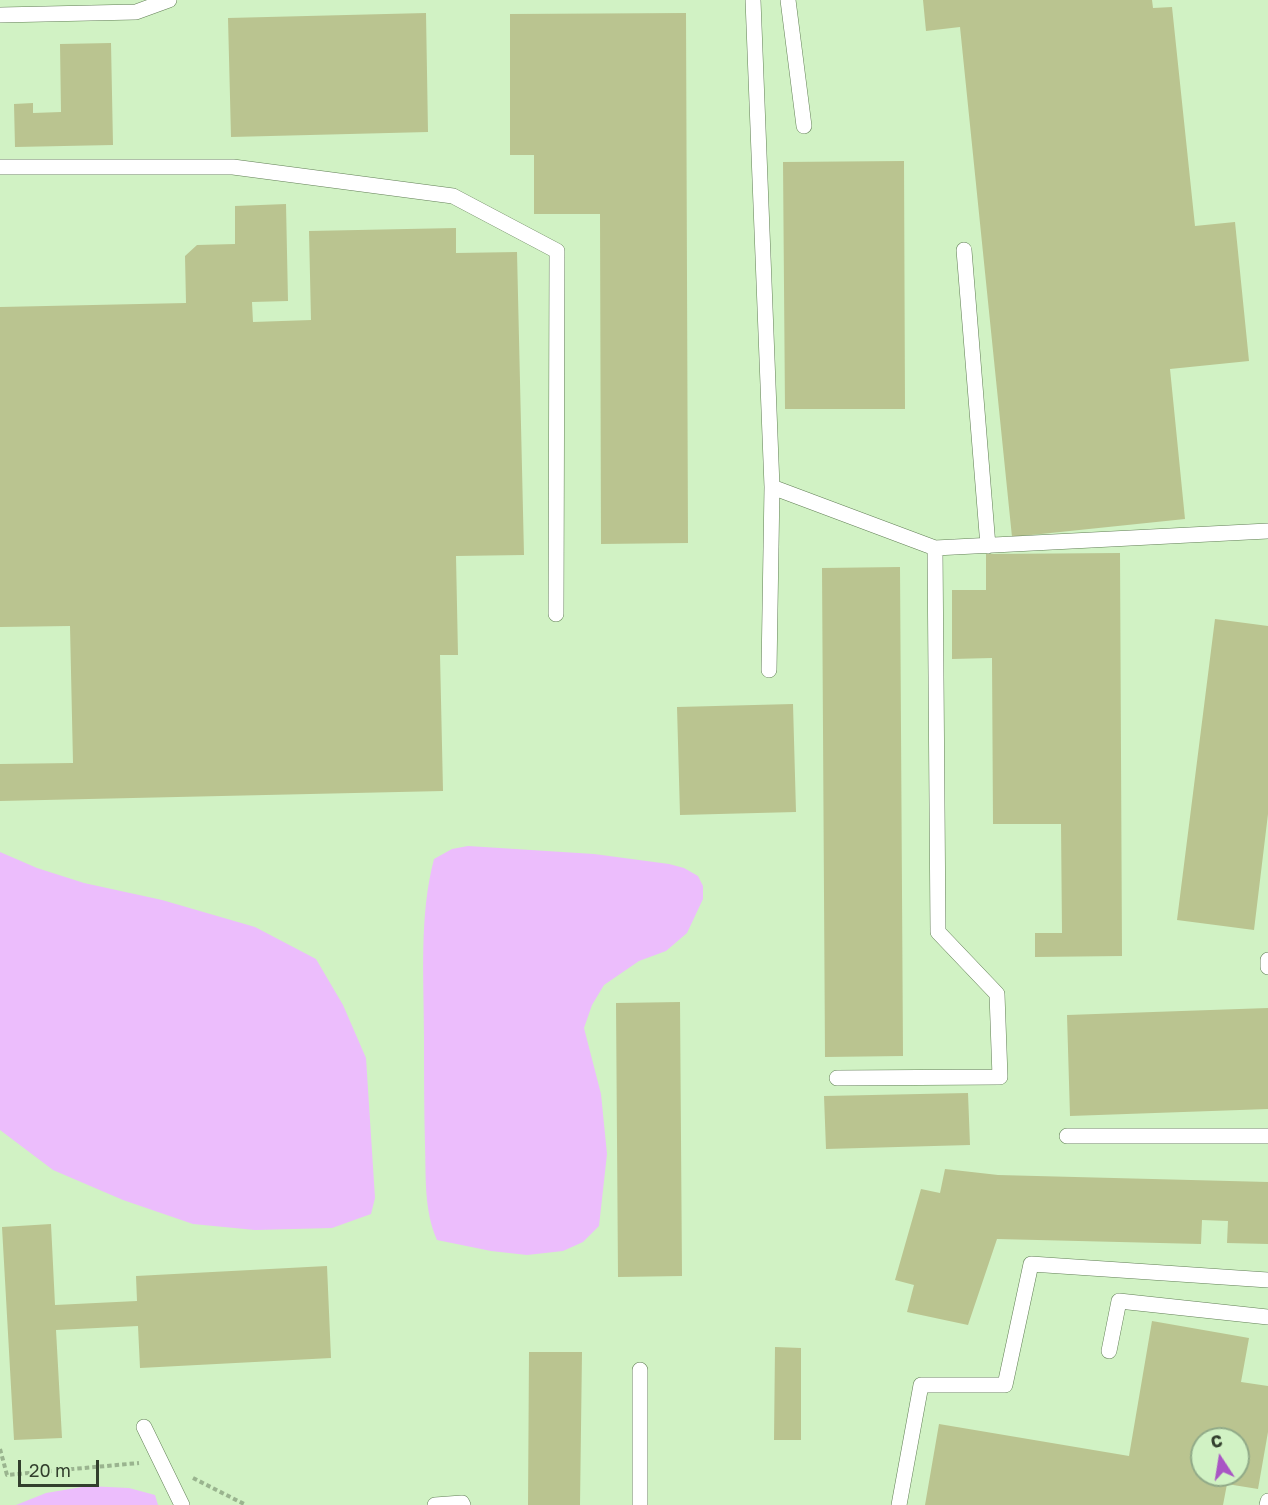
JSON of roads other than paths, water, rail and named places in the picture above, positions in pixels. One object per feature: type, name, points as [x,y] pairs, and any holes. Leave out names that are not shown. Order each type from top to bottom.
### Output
[{"type":"lane","points":[[0,15],[71,7],[136,12],[169,0]]},
{"type":"lane","points":[[753,0],[772,487],[769,670]]},
{"type":"lane","points":[[788,0],[804,126]]},
{"type":"lane","points":[[0,167],[233,167],[453,196],[556,251],[556,614]]},
{"type":"lane","points":[[964,250],[988,546]]},
{"type":"lane","points":[[772,487],[935,548],[1268,531]]},
{"type":"lane","points":[[837,1077],[1000,1077],[997,994],[938,932],[935,548]]},
{"type":"lane","points":[[1268,960],[1268,967]]},
{"type":"lane","points":[[1066,1136],[1268,1136]]},
{"type":"lane","points":[[899,1505],[921,1384],[1005,1384],[1031,1264],[1268,1280]]},
{"type":"lane","points":[[1109,1351],[1119,1301],[1268,1317]]},
{"type":"lane","points":[[639,1370],[640,1505]]},
{"type":"lane","points":[[144,1427],[182,1505]]},
{"type":"lane","points":[[435,1505],[463,1505]]}]
